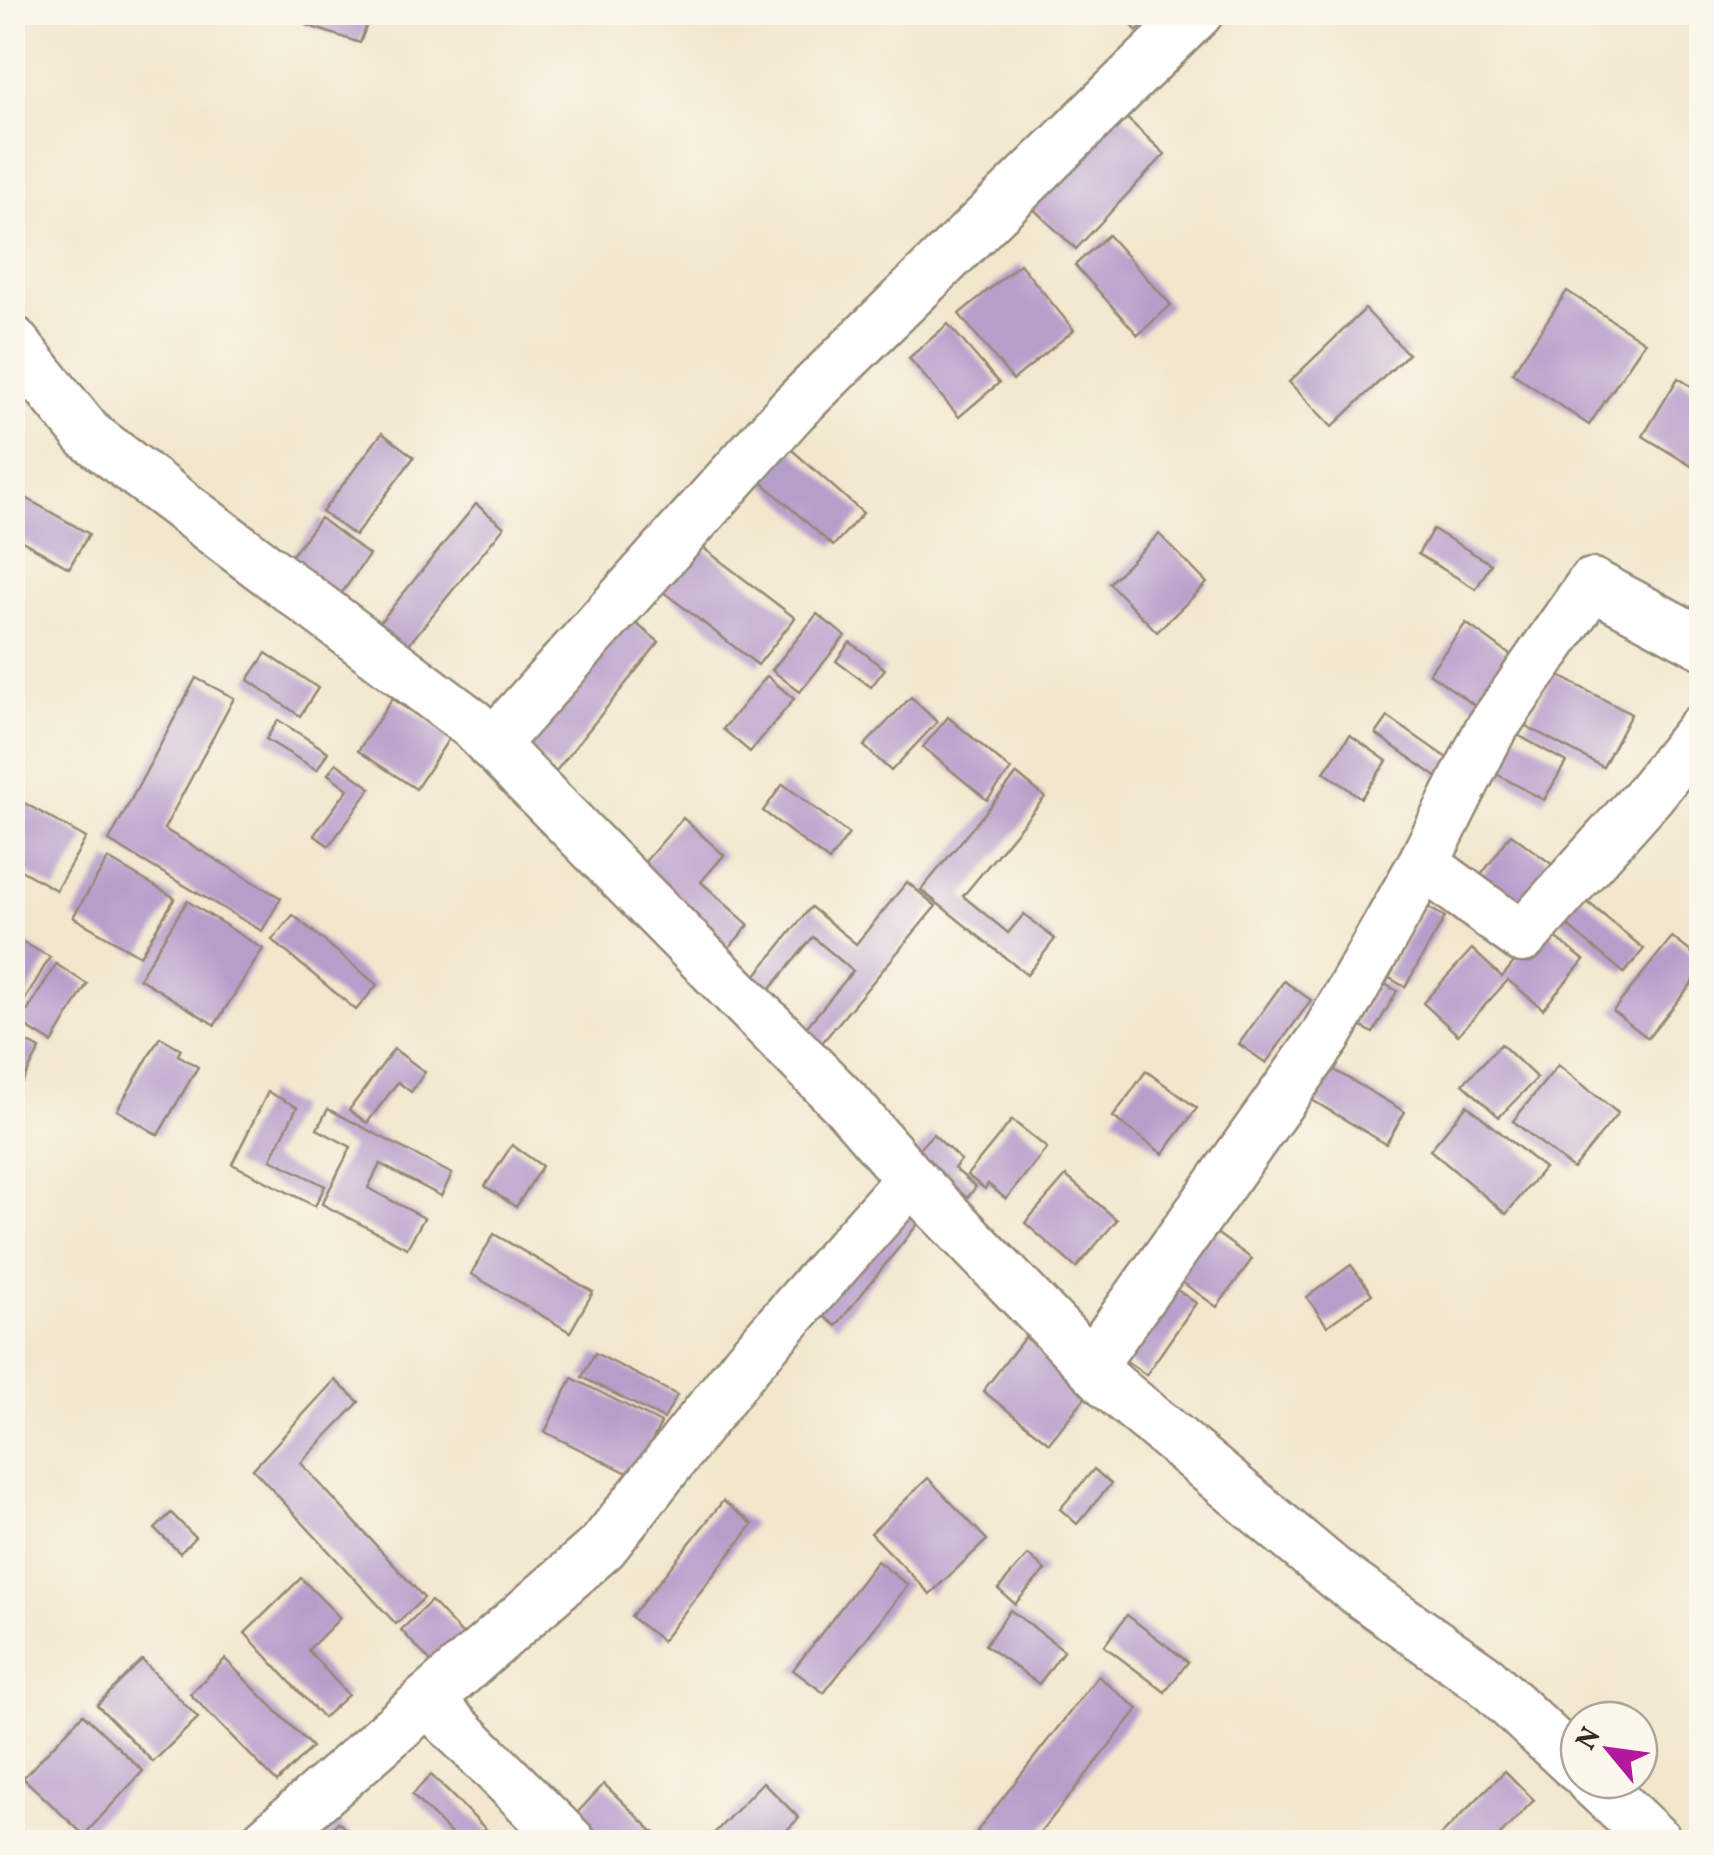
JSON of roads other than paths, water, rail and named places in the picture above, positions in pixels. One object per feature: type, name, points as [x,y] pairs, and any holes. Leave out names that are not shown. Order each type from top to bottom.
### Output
[{"type":"street","points":[[492,745],[792,408],[1198,12]]},
{"type":"street","points":[[12,342],[88,435],[472,724],[849,1107],[911,1179],[1111,1386],[1338,1576],[1486,1680],[1559,1749]]},
{"type":"street","points":[[1092,1365],[1326,1036],[1423,864],[1489,732],[1592,584],[1702,642]]},
{"type":"street","points":[[1423,864],[1522,937],[1702,729]]},
{"type":"street","points":[[266,1842],[603,1546],[748,1362],[911,1179]]},
{"type":"street","points":[[427,1700],[570,1842]]},
{"type":"street","points":[[1613,1800],[1658,1842]]}]
